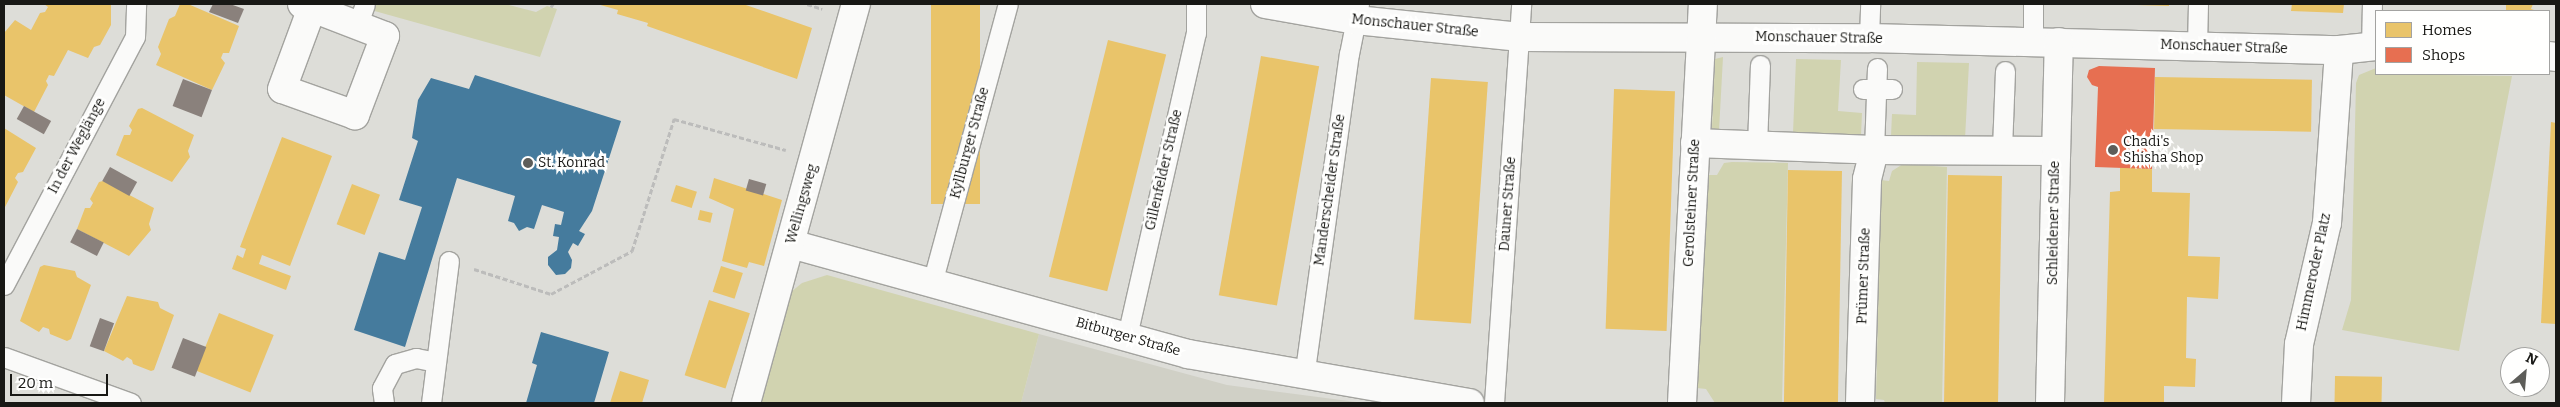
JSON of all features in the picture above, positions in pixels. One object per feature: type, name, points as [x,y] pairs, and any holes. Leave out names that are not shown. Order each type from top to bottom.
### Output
[{"type":"street","name":"Wellingsweg","points":[[746,403],[856,4]]},
{"type":"street","name":"Monschauer Straße","points":[[1265,4],[1357,12],[1520,37],[1869,38],[2339,50],[2374,46]]},
{"type":"street","name":"Gerolsteiner Straße","points":[[1682,403],[1703,4]]},
{"type":"street","points":[[307,6],[361,15],[385,36],[355,115],[282,89],[307,6]]},
{"type":"street","name":"Schleidener Straße","points":[[2046,42],[2055,151],[2050,403]]},
{"type":"street","name":"Himmeroder Platz","points":[[2296,403],[2299,344],[2327,223],[2339,50]]},
{"type":"street","points":[[1695,143],[1874,150],[2002,149],[2055,151]]},
{"type":"street","name":"Prümer Straße","points":[[1860,403],[1867,179],[1874,150]]},
{"type":"street","name":"Bitburger Straße","points":[[791,244],[1188,354],[1304,377],[1470,403]]},
{"type":"lane","name":"In der Weglänge","points":[[4,285],[135,37],[136,4]]},
{"type":"lane","name":"Kyllburger Straße","points":[[932,283],[1008,4]]},
{"type":"lane","name":"Gillenfelder Straße","points":[[1127,336],[1196,33],[1196,4]]},
{"type":"lane","name":"Dauner Straße","points":[[1494,403],[1521,4]]},
{"type":"lane","points":[[1869,38],[1870,4]]},
{"type":"lane","points":[[2033,4],[2046,42]]},
{"type":"lane","points":[[2197,45],[2198,4]]},
{"type":"lane","points":[[2372,4],[2374,46]]},
{"type":"lane","name":"Manderscheider Straße","points":[[1304,377],[1357,12]]},
{"type":"lane","points":[[1756,146],[1760,66]]},
{"type":"lane","points":[[1874,150],[1877,68]]},
{"type":"lane","points":[[2002,149],[2005,71]]},
{"type":"lane","points":[[431,403],[449,261]]},
{"type":"lane","points":[[4,357],[131,403]]},
{"type":"lane","points":[[384,403],[382,388],[395,364],[416,358],[436,362]]},
{"type":"path","points":[[449,261],[551,294],[632,251],[674,119],[815,158]]},
{"type":"shaded area","points":[[1039,334],[1227,385],[1364,403],[1021,403]]},
{"type":"green space","points":[[374,4],[505,4],[536,12],[547,6],[557,9],[540,57],[371,10]]},
{"type":"green space","points":[[1723,57],[1719,131],[1712,128],[1715,59]]},
{"type":"green space","points":[[1796,59],[1841,60],[1838,111],[1862,113],[1861,135],[1793,133]]},
{"type":"green space","points":[[1917,62],[1969,63],[1965,139],[1891,136],[1892,114],[1916,115]]},
{"type":"green space","points":[[2375,68],[2375,75],[2512,76],[2459,351],[2342,330],[2351,300],[2356,83],[2359,75]]},
{"type":"green space","points":[[1724,163],[1788,163],[1782,403],[1715,403],[1706,389],[1697,388],[1708,175],[1717,175]]},
{"type":"green space","points":[[1903,164],[1947,167],[1942,403],[1885,403],[1884,400],[1876,399],[1881,180],[1889,181],[1892,171]]},
{"type":"green space","points":[[827,275],[1039,334],[1021,403],[757,403],[783,308],[791,292],[802,283]]},
{"type":"building: Homes","points":[[44,4],[111,4],[111,25],[100,45],[94,47],[88,58],[68,50],[54,76],[49,75],[46,81],[48,85],[34,112],[4,95],[4,33],[15,20],[31,30],[40,13],[45,12],[48,7]]},
{"type":"building: Homes","points":[[180,4],[188,4],[239,26],[229,53],[223,53],[221,58],[225,63],[212,90],[156,65],[161,54],[158,47],[169,19],[175,16]]},
{"type":"building: Homes","points":[[597,4],[743,4],[812,28],[797,79],[647,26],[648,23],[617,14],[618,10]]},
{"type":"building: Homes","points":[[931,4],[980,4],[980,204],[931,204]]},
{"type":"building: Homes","points":[[2169,4],[2169,6],[2137,5]]},
{"type":"building: Homes","points":[[2292,4],[2344,4],[2343,13],[2291,11]]},
{"type":"building: Homes","points":[[2506,4],[2533,4],[2531,9],[2534,10],[2506,10]]},
{"type":"building: Homes","points":[[1108,40],[1166,55],[1107,291],[1049,277]]},
{"type":"building: Homes","points":[[1261,56],[1319,66],[1277,306],[1219,295]]},
{"type":"building: Homes","points":[[2155,77],[2312,80],[2311,132],[2154,129]]},
{"type":"building: Homes","points":[[1431,78],[1488,82],[1471,323],[1414,319]]},
{"type":"building: Homes","points":[[1614,89],[1675,91],[1667,331],[1606,329]]},
{"type":"building: Homes","points":[[142,108],[194,135],[188,151],[190,157],[172,182],[116,155],[124,135],[130,135],[132,130],[129,126],[138,109]]},
{"type":"building: Homes","points":[[2551,122],[2556,123],[2556,324],[2541,323]]},
{"type":"building: Homes","points":[[4,128],[36,148],[23,172],[18,173],[15,178],[18,182],[4,209]]},
{"type":"building: Homes","points":[[282,137],[332,156],[290,266],[262,255],[259,264],[291,276],[286,290],[232,269],[237,255],[243,258],[246,249],[240,247]]},
{"type":"building: Homes","points":[[2120,167],[2152,169],[2152,192],[2190,193],[2188,256],[2220,257],[2218,299],[2187,297],[2186,358],[2196,359],[2195,387],[2164,386],[2164,403],[2104,403],[2110,192],[2120,191]]},
{"type":"building: Homes","points":[[1788,170],[1842,171],[1838,403],[1784,403]]},
{"type":"building: Homes","points":[[1948,175],[2002,176],[1998,403],[1944,403]]},
{"type":"building: Homes","points":[[714,178],[782,200],[764,266],[749,262],[747,268],[722,261],[734,209],[709,198]]},
{"type":"building: Homes","points":[[103,181],[154,208],[149,224],[151,230],[129,256],[77,229],[85,208],[90,208],[93,203],[90,199],[99,182]]},
{"type":"building: Homes","points":[[352,184],[380,195],[365,235],[337,224]]},
{"type":"building: Homes","points":[[676,185],[697,192],[692,208],[671,201]]},
{"type":"building: Homes","points":[[700,210],[713,213],[710,223],[698,220]]},
{"type":"building: Homes","points":[[44,265],[75,271],[77,277],[91,285],[71,339],[67,341],[50,334],[49,329],[43,327],[39,332],[20,321],[40,267]]},
{"type":"building: Homes","points":[[721,266],[743,273],[735,299],[713,292]]},
{"type":"building: Homes","points":[[127,296],[158,302],[160,308],[174,315],[154,370],[151,371],[133,364],[132,360],[127,357],[123,361],[104,351]]},
{"type":"building: Homes","points":[[709,300],[750,313],[725,388],[685,375]]},
{"type":"building: Homes","points":[[219,313],[274,335],[250,393],[196,370]]},
{"type":"building: Homes","points":[[620,371],[649,380],[642,403],[610,403]]},
{"type":"building: Homes","points":[[2335,376],[2382,377],[2382,403],[2335,403]]},
{"type":"building: Shops","points":[[2099,66],[2155,68],[2152,169],[2095,167],[2098,87],[2092,85],[2087,77],[2089,70]]},
{"type":"building: Public","name":"St. Konrad","points":[[475,75],[621,121],[592,211],[579,231],[585,234],[578,246],[573,243],[568,252],[572,260],[571,268],[565,274],[556,275],[548,265],[548,257],[557,250],[559,237],[553,236],[555,224],[561,225],[564,212],[542,205],[534,229],[527,227],[519,231],[514,223],[508,221],[515,196],[457,178],[405,347],[354,330],[379,252],[405,260],[422,207],[399,200],[418,141],[412,138],[418,100],[431,78],[469,89]]},
{"type":"building: Public","points":[[541,332],[609,352],[594,403],[526,403],[537,365],[532,363]]},
{"type":"building: Industry","points":[[213,4],[230,4],[244,9],[238,23],[209,12]]},
{"type":"building: Industry","points":[[183,79],[212,90],[202,117],[173,106]]},
{"type":"building: Industry","points":[[24,106],[51,121],[44,134],[17,119]]},
{"type":"building: Industry","points":[[110,167],[137,182],[129,196],[102,181]]},
{"type":"building: Industry","points":[[749,179],[766,184],[763,195],[746,191]]},
{"type":"building: Industry","points":[[77,229],[104,243],[97,256],[70,242]]},
{"type":"building: Industry","points":[[100,318],[114,323],[104,351],[90,346]]},
{"type":"building: Industry","points":[[183,338],[206,347],[195,377],[172,368]]},
{"type":"place","name":"Chadi's Shisha Shop","points":[[2113,150]]},
{"type":"place","name":"St. Konrad","points":[[528,163]]}]
